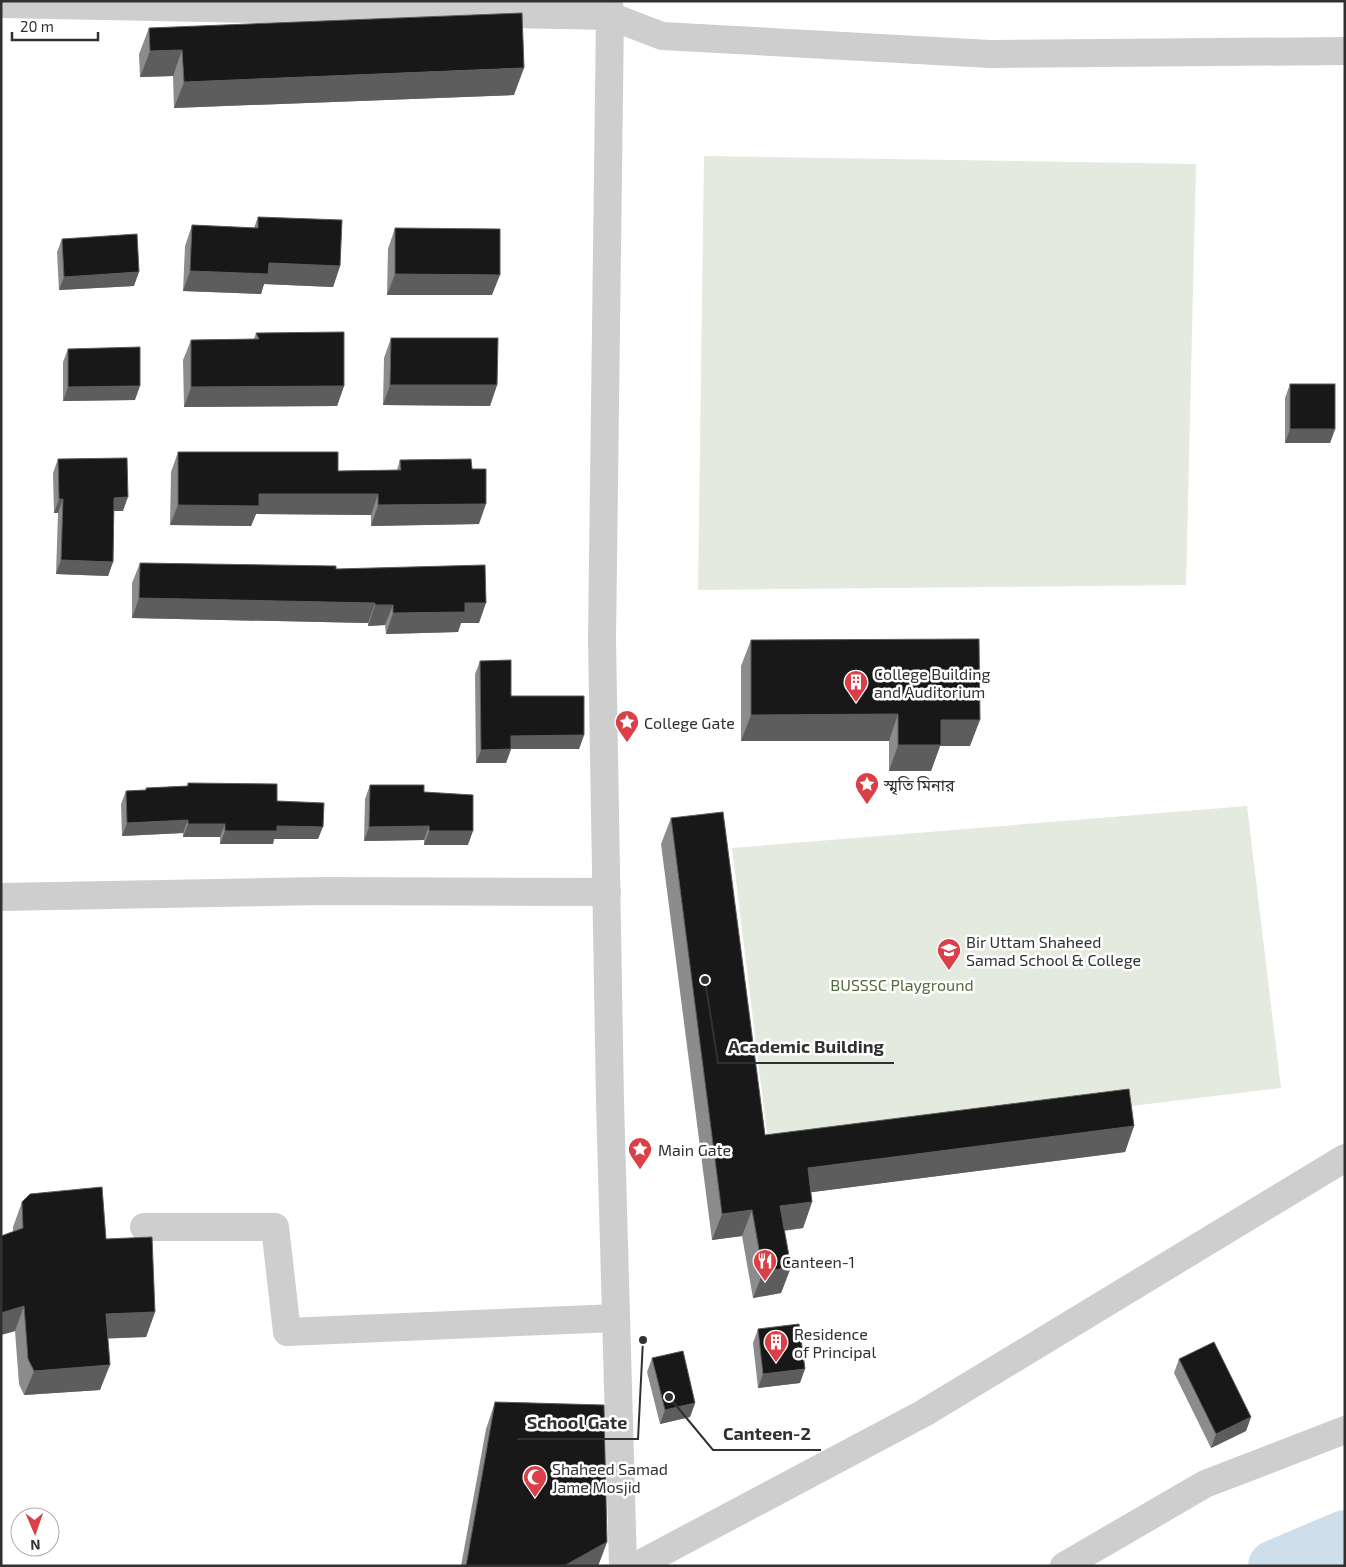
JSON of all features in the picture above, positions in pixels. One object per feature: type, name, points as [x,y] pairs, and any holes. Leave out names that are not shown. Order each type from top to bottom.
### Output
[{"type":"street","points":[[1,4],[610,9],[662,36],[990,54],[1345,51]]},
{"type":"street","points":[[610,9],[602,640],[610,1101],[623,1566]]},
{"type":"street","points":[[1,897],[324,891],[607,892]]},
{"type":"street","points":[[636,1566],[924,1414],[1345,1158]]},
{"type":"street","points":[[144,1227],[274,1226],[287,1332],[616,1318]]},
{"type":"street","points":[[1064,1566],[1205,1484],[1345,1430]]},
{"type":"green space","points":[[704,156],[1196,164],[1186,585],[698,590]]},
{"type":"green space","name":"BUSSSC Playground","points":[[1247,806],[1281,1088],[769,1150],[732,848]]},
{"type":"building","points":[[522,13],[524,68],[184,82],[182,50],[150,51],[149,28]]},
{"type":"building","points":[[258,217],[342,220],[340,266],[269,263],[268,274],[190,271],[192,225],[258,228]]},
{"type":"building","points":[[395,228],[500,229],[500,275],[395,274]]},
{"type":"building","points":[[137,234],[139,272],[64,277],[62,239]]},
{"type":"building","points":[[344,332],[344,386],[191,387],[191,340],[259,339],[256,333]]},
{"type":"building","points":[[391,338],[498,338],[497,385],[390,385]]},
{"type":"building","points":[[140,347],[140,386],[68,387],[68,349]]},
{"type":"building","points":[[1290,384],[1335,384],[1335,429],[1290,429]]},
{"type":"building","points":[[178,452],[338,452],[338,471],[401,470],[400,460],[471,459],[472,469],[486,469],[486,504],[378,505],[378,494],[259,494],[259,506],[178,505]]},
{"type":"building","points":[[127,458],[128,497],[114,498],[113,562],[61,560],[63,499],[59,499],[58,459]]},
{"type":"building","points":[[140,563],[336,566],[336,569],[485,565],[486,603],[465,603],[465,612],[393,613],[393,605],[375,605],[375,603],[139,598]]},
{"type":"building","name":"College Building and Auditorium","points":[[979,639],[980,720],[941,720],[941,745],[898,745],[898,714],[751,715],[751,640]]},
{"type":"building","points":[[511,660],[511,696],[584,696],[584,735],[511,736],[511,749],[481,750],[480,661]]},
{"type":"building","points":[[188,783],[277,784],[277,801],[324,803],[323,827],[277,826],[277,831],[225,831],[225,824],[188,824],[188,820],[127,823],[126,791],[188,786]]},
{"type":"building","points":[[370,785],[424,785],[424,792],[473,795],[473,831],[429,831],[429,826],[369,827]]},
{"type":"building","points":[[723,812],[765,1135],[1129,1089],[1134,1126],[808,1168],[812,1202],[780,1206],[791,1267],[763,1272],[752,1210],[722,1214],[671,818]]},
{"type":"building","points":[[102,1187],[106,1239],[152,1237],[155,1312],[106,1314],[110,1365],[34,1371],[28,1359],[24,1306],[1,1313],[1,1236],[23,1228],[22,1202],[30,1194]]},
{"type":"building","points":[[799,1324],[805,1369],[763,1374],[758,1329]]},
{"type":"building","points":[[1214,1342],[1251,1417],[1216,1434],[1179,1359]]},
{"type":"building","points":[[683,1351],[695,1403],[665,1410],[652,1358]]},
{"type":"building","name":"Shaheed Samad Jame Mosjid","points":[[495,1402],[604,1405],[607,1542],[564,1566],[466,1566]]},
{"type":"waterway","points":[[1274,1566],[1345,1536]]},
{"type":"place","name":"College Building and Auditorium","points":[[856,703]]},
{"type":"place","name":"College Gate","points":[[627,743]]},
{"type":"place","name":"স্মৃতি মিনার","points":[[867,805]]},
{"type":"place","name":"Bir Uttam Shaheed Samad School & College","points":[[949,971]]},
{"type":"place","name":"Academic Building","points":[[705,980]]},
{"type":"place","name":"Main Gate","points":[[640,1170]]},
{"type":"place","name":"Canteen-1","points":[[765,1282]]},
{"type":"place","name":"School Gate","points":[[643,1340]]},
{"type":"place","name":"Residence of Principal","points":[[776,1363]]},
{"type":"place","name":"Canteen-2","points":[[669,1397]]},
{"type":"place","name":"Shaheed Samad Jame Mosjid","points":[[535,1498]]}]
